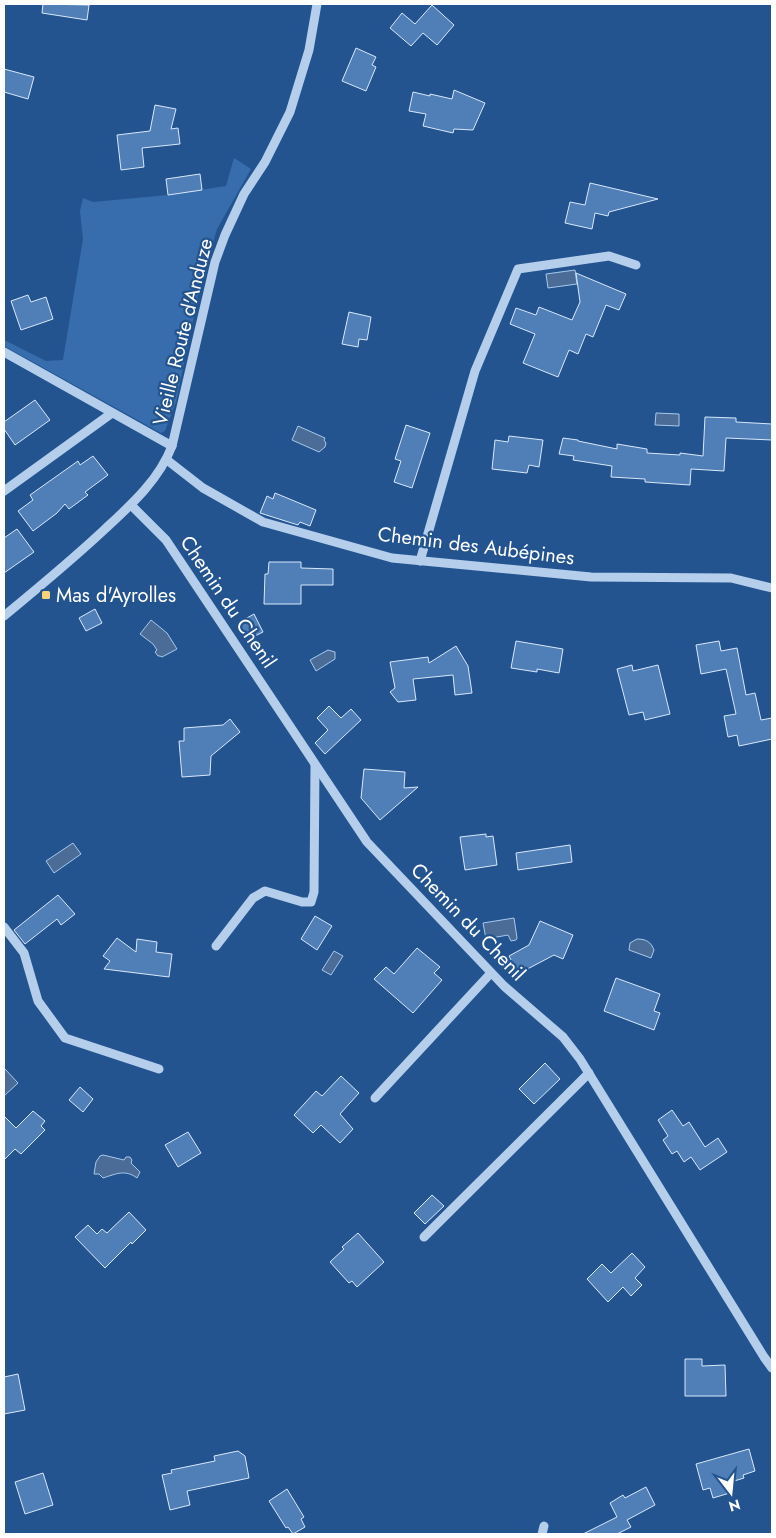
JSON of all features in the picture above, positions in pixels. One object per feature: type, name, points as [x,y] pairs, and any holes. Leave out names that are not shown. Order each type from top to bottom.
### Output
[{"type":"street","name":"Vieille Route d'Anduze","points":[[4,616],[83,550],[131,505],[167,460],[172,446],[215,262],[244,194],[266,162],[290,112],[309,50],[316,4]]},
{"type":"street","points":[[420,561],[474,371],[518,269],[609,256],[636,265]]},
{"type":"street","points":[[4,352],[172,446]]},
{"type":"street","points":[[4,491],[112,413]]},
{"type":"street","name":"Chemin des Aubépines","points":[[167,460],[203,488],[263,522],[392,558],[590,577],[731,578],[772,588]]},
{"type":"street","name":"Chemin du Chenil","points":[[131,505],[166,540],[367,842],[491,973],[563,1038],[580,1059],[764,1358],[772,1368]]},
{"type":"street","points":[[216,946],[253,898],[265,891],[302,902],[311,902],[314,892],[315,765]]},
{"type":"street","points":[[4,927],[24,953],[38,1001],[65,1038],[159,1069]]},
{"type":"street","points":[[375,1098],[491,973]]},
{"type":"street","points":[[424,1238],[589,1074]]},
{"type":"shaded area","points":[[234,158],[251,169],[217,229],[201,282],[176,402],[165,431],[161,433],[4,346],[4,340],[46,361],[63,360],[83,239],[80,211],[83,198],[93,202],[168,195],[226,186]]},
{"type":"shaded area","points":[[575,270],[577,284],[548,288],[546,274]]},
{"type":"shaded area","points":[[656,413],[679,414],[679,426],[655,425]]},
{"type":"shaded area","points":[[298,426],[325,438],[325,447],[319,452],[292,440]]},
{"type":"shaded area","points":[[151,620],[167,633],[177,649],[162,657],[158,656],[153,644],[140,634]]},
{"type":"shaded area","points":[[328,650],[335,652],[335,659],[316,671],[310,660]]},
{"type":"shaded area","points":[[73,843],[81,854],[54,873],[46,861]]},
{"type":"shaded area","points":[[514,918],[516,940],[511,941],[508,935],[486,939],[483,923]]},
{"type":"shaded area","points":[[637,939],[646,940],[650,943],[654,950],[651,958],[629,950],[630,943]]},
{"type":"shaded area","points":[[334,951],[343,956],[331,975],[322,970]]},
{"type":"shaded area","points":[[4,1070],[18,1083],[4,1096]]},
{"type":"shaded area","points":[[103,1155],[124,1160],[126,1157],[130,1157],[131,1163],[140,1172],[137,1178],[124,1173],[103,1178],[99,1174],[94,1174],[96,1162]]},
{"type":"building","points":[[43,4],[89,5],[87,20],[42,13]]},
{"type":"building","points":[[432,5],[454,25],[437,45],[423,33],[411,46],[390,28],[402,13],[415,24]]},
{"type":"building","points":[[356,48],[376,57],[372,65],[376,67],[366,91],[342,81]]},
{"type":"building","points":[[4,69],[34,77],[28,99],[4,92]]},
{"type":"building","points":[[454,90],[485,103],[473,130],[454,129],[453,133],[423,126],[426,114],[409,111],[413,92],[452,99]]},
{"type":"building","points":[[155,105],[176,109],[171,129],[178,128],[180,144],[142,148],[144,167],[121,170],[117,135],[150,131]]},
{"type":"building","points":[[200,174],[202,190],[168,195],[166,179]]},
{"type":"building","points":[[590,183],[658,199],[609,212],[608,216],[595,213],[592,229],[565,223],[570,202],[585,205]]},
{"type":"building","points":[[576,273],[626,294],[619,310],[606,305],[593,337],[586,334],[578,354],[569,350],[558,377],[523,363],[535,334],[510,324],[516,308],[536,315],[539,307],[572,320],[580,302]]},
{"type":"building","points":[[28,295],[31,302],[46,297],[53,319],[21,330],[11,301]]},
{"type":"building","points":[[349,312],[371,317],[367,340],[359,339],[358,347],[342,344]]},
{"type":"building","points":[[35,400],[50,420],[15,445],[4,429],[4,422]]},
{"type":"building","points":[[705,417],[736,418],[736,422],[772,424],[772,440],[726,438],[724,471],[691,469],[690,485],[645,482],[645,479],[611,477],[612,466],[573,460],[574,456],[559,454],[563,438],[617,449],[617,444],[647,449],[647,453],[680,455],[680,453],[703,456]]},
{"type":"building","points":[[406,425],[430,433],[412,488],[394,482],[401,461],[395,459]]},
{"type":"building","points":[[509,436],[543,440],[539,467],[529,465],[527,473],[492,469],[495,440],[508,442]]},
{"type":"building","points":[[93,456],[108,475],[85,492],[88,495],[69,509],[65,504],[57,513],[33,531],[18,511],[33,500],[30,495],[78,461],[80,465]]},
{"type":"building","points":[[275,493],[316,510],[310,526],[300,522],[298,525],[260,513],[267,496],[273,499]]},
{"type":"building","points":[[17,529],[34,552],[4,573],[4,538]]},
{"type":"building","points":[[269,562],[301,562],[301,568],[333,569],[333,585],[301,585],[301,604],[264,604],[265,574],[268,574]]},
{"type":"building","points":[[95,609],[102,623],[86,631],[79,618]]},
{"type":"building","points":[[254,614],[263,632],[247,640],[238,623]]},
{"type":"building","points":[[516,641],[563,649],[559,673],[537,669],[537,672],[511,668]]},
{"type":"building","points":[[719,641],[721,651],[737,648],[746,695],[755,693],[761,720],[772,718],[772,739],[739,746],[737,735],[728,737],[724,716],[736,714],[726,669],[701,674],[696,645]]},
{"type":"building","points":[[456,646],[468,666],[472,693],[455,695],[453,675],[413,679],[416,700],[398,702],[390,692],[395,688],[390,662],[428,657],[429,663]]},
{"type":"building","points":[[632,665],[633,671],[658,665],[670,714],[645,720],[643,712],[629,715],[617,669]]},
{"type":"building","points":[[329,706],[341,718],[351,709],[361,720],[325,754],[315,743],[328,730],[317,718]]},
{"type":"building","points":[[230,719],[240,732],[211,756],[210,775],[182,777],[179,741],[184,741],[184,728],[223,725]]},
{"type":"building","points":[[364,769],[405,772],[404,788],[418,787],[380,820],[361,798]]},
{"type":"building","points":[[486,834],[486,837],[493,836],[497,865],[465,870],[460,837]]},
{"type":"building","points":[[570,845],[572,862],[518,870],[516,853]]},
{"type":"building","points":[[58,895],[75,914],[61,925],[57,919],[25,944],[14,930]]},
{"type":"building","points":[[315,916],[332,926],[317,950],[301,939]]},
{"type":"building","points":[[540,921],[573,935],[563,959],[554,955],[518,974],[509,956],[529,945]]},
{"type":"building","points":[[117,938],[136,952],[137,939],[157,942],[156,952],[172,954],[169,977],[104,969],[110,961],[103,956]]},
{"type":"building","points":[[417,948],[440,967],[434,973],[442,980],[413,1013],[374,979],[386,967],[394,974]]},
{"type":"building","points":[[616,978],[660,994],[654,1011],[660,1013],[654,1030],[604,1011]]},
{"type":"building","points":[[545,1063],[560,1079],[534,1104],[519,1089]]},
{"type":"building","points":[[341,1076],[359,1093],[340,1114],[353,1129],[340,1143],[321,1125],[313,1133],[294,1115],[316,1091],[322,1096]]},
{"type":"building","points":[[80,1087],[93,1099],[83,1112],[69,1100]]},
{"type":"building","points":[[672,1110],[683,1126],[689,1122],[705,1147],[718,1138],[727,1152],[700,1170],[691,1157],[684,1162],[677,1151],[672,1154],[663,1140],[668,1136],[658,1120]]},
{"type":"building","points":[[33,1111],[45,1121],[41,1126],[45,1130],[21,1154],[15,1149],[4,1160],[4,1116],[16,1128]]},
{"type":"building","points":[[188,1132],[201,1153],[178,1167],[165,1145]]},
{"type":"building","points":[[432,1195],[444,1206],[425,1224],[414,1213]]},
{"type":"building","points":[[129,1212],[146,1230],[105,1268],[75,1237],[88,1225],[97,1234],[102,1229],[107,1233]]},
{"type":"building","points":[[358,1233],[384,1262],[357,1287],[352,1281],[349,1283],[330,1262],[344,1249],[342,1247]]},
{"type":"building","points":[[632,1253],[645,1267],[635,1278],[642,1285],[631,1296],[623,1287],[608,1302],[587,1279],[602,1264],[611,1273]]},
{"type":"building","points":[[685,1359],[702,1359],[702,1366],[725,1365],[726,1396],[685,1396]]},
{"type":"building","points":[[18,1374],[25,1410],[4,1414],[4,1377]]},
{"type":"building","points":[[749,1449],[755,1471],[743,1475],[744,1478],[731,1482],[733,1492],[713,1498],[710,1488],[703,1490],[696,1464]]},
{"type":"building","points":[[238,1451],[245,1456],[249,1478],[187,1491],[190,1505],[170,1510],[162,1475],[172,1473],[171,1470],[215,1461],[214,1456]]},
{"type":"building","points":[[43,1473],[53,1505],[25,1514],[15,1482]]},
{"type":"building","points":[[646,1487],[655,1505],[627,1520],[631,1527],[617,1534],[583,1534],[617,1517],[610,1503],[623,1495],[625,1498]]},
{"type":"building","points":[[287,1489],[304,1517],[301,1519],[305,1527],[293,1534],[288,1527],[286,1528],[269,1501]]},
{"type":"place","name":"Mas d'Ayrolles","points":[[46,595]]}]
